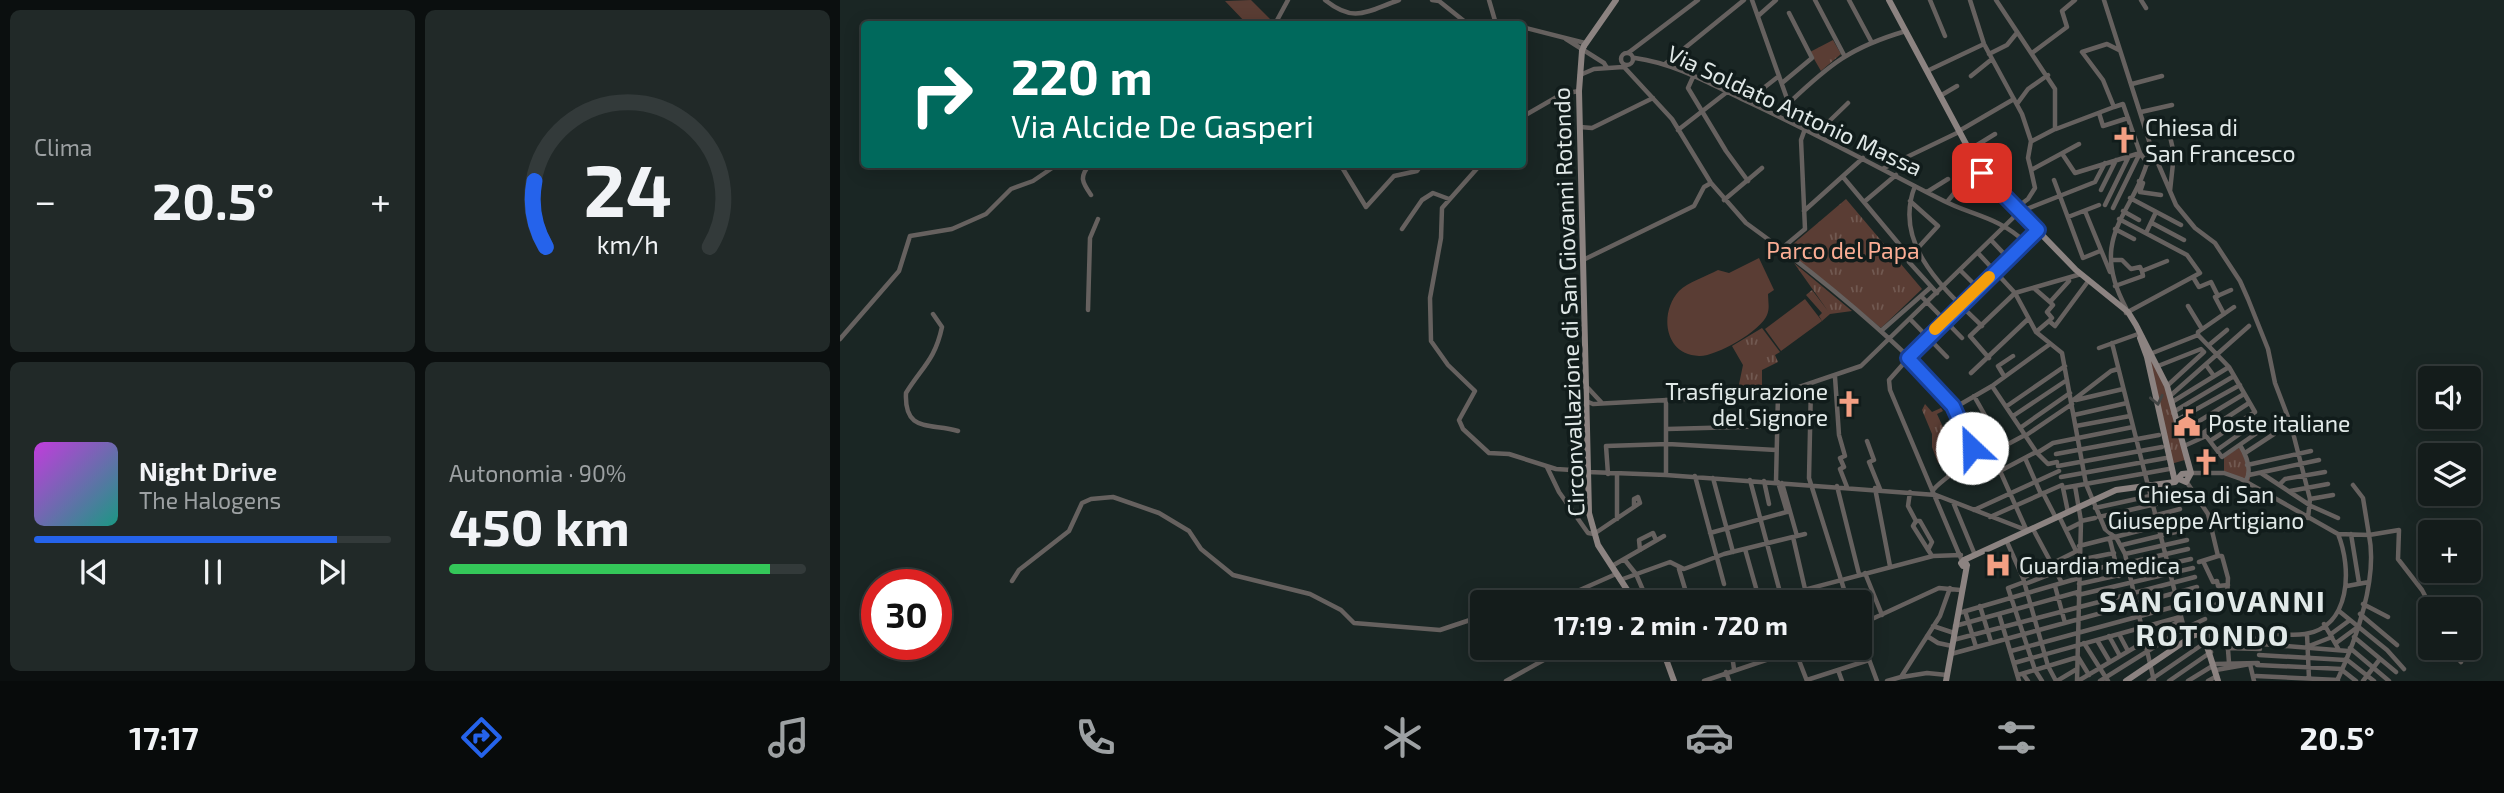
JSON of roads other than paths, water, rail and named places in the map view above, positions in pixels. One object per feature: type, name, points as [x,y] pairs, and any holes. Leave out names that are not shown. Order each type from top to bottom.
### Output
[{"type":"main road","name":"Circonvallazione di San Giovanni Rotondo","points":[[1612,1],[1584,47],[1580,63],[1582,260],[1588,472],[1594,534],[1626,590]]},
{"type":"main road","points":[[1892,1],[1981,172],[2081,274],[2127,313],[2141,335],[2167,386],[2178,420],[2184,446],[2182,478]]},
{"type":"main road","points":[[2149,352],[2182,478]]},
{"type":"main road","points":[[1947,678],[1962,563],[2079,506],[2094,504],[2116,490],[2162,484],[2182,478]]},
{"type":"main road","points":[[2126,681],[2187,640],[2207,637],[2216,671]]},
{"type":"main road","points":[[1666,660],[1674,681]]},
{"type":"street","points":[[1277,21],[1288,0]]},
{"type":"street","points":[[1325,0],[1340,13],[1365,15],[1399,0]]},
{"type":"street","points":[[1432,0],[1439,1],[1466,21]]},
{"type":"street","points":[[1489,0],[1498,21]]},
{"type":"street","points":[[1632,75],[1630,63],[1644,40],[1698,0]]},
{"type":"street","points":[[1665,64],[1744,0]]},
{"type":"street","points":[[1752,0],[1797,124]]},
{"type":"street","points":[[1758,16],[1776,0]]},
{"type":"street","points":[[1815,0],[1844,55]]},
{"type":"street","points":[[1849,0],[1871,41]]},
{"type":"street","points":[[1930,0],[1945,36]]},
{"type":"street","points":[[1586,401],[1778,394],[1835,377],[1861,366],[2007,225],[2035,188],[2028,162],[2031,141],[2015,101],[1984,44],[1971,0]]},
{"type":"street","points":[[1996,0],[2016,34],[2048,75],[2055,89],[2055,129]]},
{"type":"street","points":[[2032,53],[2067,27],[2062,11],[2075,0]]},
{"type":"street","points":[[2104,0],[2151,147],[2170,193],[2195,228],[2215,243],[2240,281],[2268,349],[2275,383],[2286,409],[2302,464],[2311,503],[2308,518]]},
{"type":"street","points":[[2141,0],[2146,8]]},
{"type":"street","points":[[1782,83],[1812,58],[1789,13]]},
{"type":"street","points":[[1526,28],[1563,37],[1584,47]]},
{"type":"street","points":[[1789,103],[1844,55],[1871,41],[1906,31]]},
{"type":"street","points":[[1971,76],[2016,34]]},
{"type":"street","points":[[1563,37],[1604,62],[1607,68]]},
{"type":"street","points":[[1927,71],[1984,44]]},
{"type":"street","points":[[2114,107],[2103,80],[2082,52],[2107,44],[2120,50]]},
{"type":"street","points":[[1607,68],[1633,55]]},
{"type":"street","name":"Via Soldato Antonio Massa","points":[[1633,55],[1665,64],[1728,92],[1797,124],[1947,202],[2007,225]]},
{"type":"street","points":[[1620,60],[1623,67],[1653,98],[1678,130],[1724,200],[1746,223],[1890,339],[1954,408],[1970,439],[1970,456],[1935,492]]},
{"type":"street","points":[[1580,63],[1594,69]]},
{"type":"street","points":[[1579,75],[1594,69],[1623,67],[1630,63]]},
{"type":"street","points":[[1884,168],[1959,132],[2015,101],[2048,75]]},
{"type":"street","points":[[1747,101],[1779,76]]},
{"type":"street","points":[[2132,84],[2162,76]]},
{"type":"street","points":[[1693,77],[1688,88],[1748,181]]},
{"type":"street","points":[[1940,96],[1957,86]]},
{"type":"street","points":[[1526,115],[1562,94],[1579,91]]},
{"type":"street","points":[[1678,130],[1728,92]]},
{"type":"street","points":[[1580,127],[1592,128],[1653,98]]},
{"type":"street","points":[[1816,134],[1848,103]]},
{"type":"street","points":[[2031,141],[2055,129],[2123,104],[2140,153],[2148,164]]},
{"type":"street","points":[[2141,112],[2172,105]]},
{"type":"street","points":[[2099,113],[2103,126],[2128,118]]},
{"type":"street","points":[[2167,123],[2175,154],[2170,193]]},
{"type":"street","points":[[1781,249],[1804,229],[1801,140],[1805,129]]},
{"type":"street","points":[[1969,150],[1995,134]]},
{"type":"street","points":[[2031,170],[2080,144]]},
{"type":"street","points":[[2111,276],[2115,229],[2148,164],[2151,147]]},
{"type":"street","points":[[2063,155],[2075,173],[2140,153]]},
{"type":"street","points":[[2113,208],[2140,153]]},
{"type":"street","points":[[2102,205],[2130,156]]},
{"type":"street","points":[[1804,212],[1863,158]]},
{"type":"street","points":[[2101,190],[2116,159]]},
{"type":"street","points":[[2017,210],[2095,182],[2105,163]]},
{"type":"street","points":[[840,339],[899,271],[910,236],[952,229],[986,214],[1011,189],[1039,178],[1053,168]]},
{"type":"street","points":[[1087,168],[1082,174],[1082,183],[1091,195]]},
{"type":"street","points":[[1342,168],[1366,207],[1394,176],[1417,171],[1419,168]]},
{"type":"street","points":[[1477,168],[1442,208],[1441,238],[1430,298],[1431,341],[1475,391],[1459,420],[1462,429],[1483,451],[1516,456],[1547,467],[1608,474],[1695,476],[1935,492],[1973,511],[2029,530]]},
{"type":"street","points":[[1724,200],[1762,168]]},
{"type":"street","points":[[1947,202],[1964,181],[1981,172]]},
{"type":"street","points":[[1864,202],[1896,175]]},
{"type":"street","points":[[1843,177],[1904,250],[1917,252]]},
{"type":"street","points":[[1927,192],[1948,179]]},
{"type":"street","points":[[2054,180],[2083,258],[2100,251]]},
{"type":"street","points":[[2139,181],[2143,183],[2140,192],[2161,195]]},
{"type":"street","points":[[1582,260],[1694,206],[1704,187],[1711,183]]},
{"type":"street","points":[[1915,186],[1910,201],[1917,252],[1942,287],[1982,326]]},
{"type":"street","points":[[1402,229],[1426,196],[1433,193],[1448,199]]},
{"type":"street","points":[[2130,198],[2181,225]]},
{"type":"street","points":[[1910,201],[1938,226],[1909,262],[1937,293]]},
{"type":"street","points":[[2068,217],[2102,205],[2138,220]]},
{"type":"street","points":[[2085,211],[2127,313],[2200,273],[2193,260],[2119,219]]},
{"type":"street","points":[[2146,233],[2157,212]]},
{"type":"street","points":[[1088,310],[1090,238],[1098,219]]},
{"type":"street","points":[[2152,223],[2185,237],[2178,250]]},
{"type":"street","points":[[2007,225],[2025,242]]},
{"type":"street","points":[[2115,229],[2134,239]]},
{"type":"street","points":[[1962,563],[1935,492],[1888,385],[1928,337],[2038,230]]},
{"type":"street","points":[[1991,240],[2008,258]]},
{"type":"street","points":[[1978,253],[2015,293],[2036,332],[2059,349],[2065,366],[2086,484],[2097,518],[2122,545],[2152,680]]},
{"type":"street","points":[[2111,260],[2122,260],[2131,269],[2140,267],[2143,276],[2115,286]]},
{"type":"street","points":[[2142,271],[2167,261]]},
{"type":"street","points":[[1960,270],[1978,288]]},
{"type":"street","points":[[1989,358],[1970,336],[2015,293],[2081,274]]},
{"type":"street","points":[[2193,276],[2199,287],[2211,282],[2218,296]]},
{"type":"street","points":[[2050,302],[2070,279]]},
{"type":"street","points":[[2049,321],[2055,326],[2089,280]]},
{"type":"street","points":[[1881,331],[1931,287]]},
{"type":"street","points":[[2035,288],[2053,305],[2047,312],[2052,318],[2036,332]]},
{"type":"street","points":[[2224,314],[2215,297],[2231,290]]},
{"type":"street","points":[[2116,302],[2118,293]]},
{"type":"street","points":[[1921,296],[1962,338]]},
{"type":"street","points":[[2188,306],[2202,329]]},
{"type":"street","points":[[2149,352],[2198,335],[2202,329],[2234,307]]},
{"type":"street","points":[[933,314],[942,327],[940,335],[928,366],[906,393],[906,407],[909,416],[919,424],[958,431]]},
{"type":"street","points":[[1910,319],[1947,357]]},
{"type":"street","points":[[1971,373],[2028,320]]},
{"type":"street","points":[[2171,399],[2249,326]]},
{"type":"street","points":[[2209,345],[2227,330]]},
{"type":"street","points":[[2099,348],[2141,335]]},
{"type":"street","points":[[2198,335],[2229,367],[2255,412],[2210,441]]},
{"type":"street","points":[[2112,343],[2168,574],[2187,640]]},
{"type":"street","points":[[1954,408],[1992,386],[2050,344]]},
{"type":"street","points":[[2158,366],[2200,349],[2204,352],[2167,386]]},
{"type":"street","points":[[2004,377],[1998,366],[2013,356]]},
{"type":"street","points":[[2206,365],[2214,376]]},
{"type":"street","points":[[2007,406],[2065,366]]},
{"type":"street","points":[[2171,399],[2229,367]]},
{"type":"street","points":[[1970,456],[1982,458],[2025,436],[2111,371],[2118,369]]},
{"type":"street","points":[[2175,411],[2235,376]]},
{"type":"street","points":[[1835,377],[1840,445],[1844,456],[1840,458],[1844,467],[1840,470],[1847,487]]},
{"type":"street","points":[[2013,416],[2067,380]]},
{"type":"street","points":[[1585,383],[1602,402]]},
{"type":"street","points":[[2178,420],[2240,384]]},
{"type":"street","points":[[1811,385],[1812,485],[1843,590]]},
{"type":"street","points":[[1992,386],[2036,453],[2048,464],[2059,469],[2084,473],[2166,458]]},
{"type":"street","points":[[2072,403],[2123,389]]},
{"type":"street","points":[[2020,428],[2070,393]]},
{"type":"street","points":[[1778,394],[1776,450],[1779,482],[1795,536],[1803,590],[1926,558],[1930,554],[1932,542],[1908,506],[1910,492]]},
{"type":"street","points":[[2180,432],[2244,394]]},
{"type":"street","points":[[1974,396],[2003,447]]},
{"type":"street","points":[[1666,475],[1667,400]]},
{"type":"street","points":[[1586,419],[1602,402]]},
{"type":"street","points":[[2074,415],[2127,402]]},
{"type":"street","points":[[2249,403],[2203,433],[2222,457],[2264,428]]},
{"type":"street","points":[[2076,426],[2130,415]]},
{"type":"street","points":[[2206,417],[2211,428]]},
{"type":"street","points":[[2217,450],[2258,421]]},
{"type":"street","points":[[1667,429],[1777,426]]},
{"type":"street","points":[[2000,471],[2053,443],[2133,427]]},
{"type":"street","points":[[2245,453],[2274,434]]},
{"type":"street","points":[[2056,454],[2159,435]]},
{"type":"street","points":[[2184,446],[2206,436]]},
{"type":"street","points":[[1867,441],[1874,460],[1870,462],[1878,488],[1890,566]]},
{"type":"street","points":[[2053,443],[2068,512]]},
{"type":"street","points":[[1608,474],[1606,446],[1668,444],[1776,450]]},
{"type":"street","points":[[2240,445],[2248,465],[2249,475],[2246,481]]},
{"type":"street","points":[[1973,511],[2059,469],[2162,447]]},
{"type":"street","points":[[2248,465],[2311,451]]},
{"type":"street","points":[[1992,453],[2015,505],[2062,583]]},
{"type":"street","points":[[2025,458],[2035,482],[2078,549]]},
{"type":"street","points":[[2249,475],[2319,460]]},
{"type":"street","points":[[1547,467],[1568,506],[1588,534],[1594,534],[1634,507]]},
{"type":"street","points":[[1990,517],[2063,487],[2169,469]]},
{"type":"street","points":[[2279,485],[2285,479],[2325,472]]},
{"type":"street","points":[[2218,556],[2207,514],[2182,478],[2224,473],[2246,481],[2338,534],[2369,535],[2399,530],[2398,559],[2426,597]]},
{"type":"street","points":[[2261,473],[2338,518]]},
{"type":"street","points":[[1617,474],[1617,519]]},
{"type":"street","points":[[1695,476],[1724,584]]},
{"type":"street","points":[[1713,478],[1733,552]]},
{"type":"street","points":[[1750,480],[1779,590]]},
{"type":"street","points":[[1764,481],[1769,504]]},
{"type":"street","points":[[2162,484],[2166,501]]},
{"type":"street","points":[[2290,491],[2328,484]]},
{"type":"street","points":[[2255,679],[2337,681],[2354,637],[2373,557],[2363,498],[2353,485]]},
{"type":"street","points":[[1837,486],[1862,574],[1882,615]]},
{"type":"street","points":[[2075,486],[2080,522],[2078,681],[2180,618]]},
{"type":"street","points":[[2094,504],[2164,493]]},
{"type":"street","points":[[2311,503],[2333,495]]},
{"type":"street","points":[[1012,581],[1019,570],[1069,531],[1082,503],[1091,499],[1113,497],[1159,513],[1189,531],[1201,549],[1233,575],[1310,594],[1340,610],[1354,623],[1440,630],[1455,628],[1470,621]]},
{"type":"street","points":[[2066,530],[2080,522],[2178,499]]},
{"type":"street","points":[[1952,501],[1975,557]]},
{"type":"street","points":[[2105,529],[2179,509]]},
{"type":"street","points":[[1710,533],[1788,512]]},
{"type":"street","points":[[2042,681],[2035,670],[2008,589],[2078,549],[2182,520]]},
{"type":"street","points":[[2122,545],[2184,530]]},
{"type":"street","points":[[1640,550],[1639,540],[1653,533],[1656,541]]},
{"type":"street","points":[[1679,569],[1717,556],[1805,534]]},
{"type":"street","points":[[2255,679],[2260,647],[2266,633],[2308,634],[2339,611],[2347,586],[2338,534]]},
{"type":"street","points":[[2351,534],[2359,583]]},
{"type":"street","points":[[1611,566],[1664,536]]},
{"type":"street","points":[[2110,540],[2119,576]]},
{"type":"street","points":[[2125,554],[2187,540]]},
{"type":"street","points":[[2007,542],[2024,581],[2044,654],[2056,681],[2077,669]]},
{"type":"street","points":[[1745,549],[1757,590]]},
{"type":"street","points":[[2127,563],[2189,549]]},
{"type":"street","points":[[2024,581],[2057,573],[2079,561],[2114,552]]},
{"type":"street","points":[[1930,554],[1962,563]]},
{"type":"street","points":[[2203,608],[2227,601],[2228,585],[2222,556],[2201,562],[2213,582],[2217,581],[2218,586],[2228,585]]},
{"type":"street","points":[[1624,559],[1636,574],[1643,590]]},
{"type":"street","points":[[2079,578],[2119,576],[2191,559]]},
{"type":"street","points":[[1581,590],[1670,562],[1679,569],[1685,590]]},
{"type":"street","points":[[1956,614],[2054,586],[2116,564]]},
{"type":"street","points":[[1927,636],[1938,643],[1953,636],[1968,622],[2031,607],[2058,597],[2193,568]]},
{"type":"street","points":[[1933,626],[1953,636],[1972,635],[2195,577]]},
{"type":"street","points":[[2347,586],[2369,582]]},
{"type":"street","points":[[2054,586],[2065,623]]},
{"type":"street","points":[[1951,654],[2197,587]]},
{"type":"street","points":[[1872,619],[1931,591],[1950,588],[1960,590]]},
{"type":"street","points":[[1901,677],[1933,626],[1950,588]]},
{"type":"street","points":[[2363,604],[2388,617]]},
{"type":"street","points":[[1980,606],[1991,643]]},
{"type":"street","points":[[2011,651],[2177,606]]},
{"type":"street","points":[[1965,611],[1976,647]]},
{"type":"street","points":[[2339,611],[2401,663],[2404,670]]},
{"type":"street","points":[[1999,614],[2020,677],[2028,681]]},
{"type":"street","points":[[2360,614],[2397,645]]},
{"type":"street","points":[[2014,663],[2180,618]]},
{"type":"street","points":[[2084,643],[2104,680],[2183,629],[2204,619]]},
{"type":"street","points":[[2309,647],[2331,636],[2350,620]]},
{"type":"street","points":[[2324,624],[2339,650]]},
{"type":"street","points":[[2336,643],[2356,627]]},
{"type":"street","points":[[2119,634],[2128,651]]},
{"type":"street","points":[[2308,634],[2309,680]]},
{"type":"street","points":[[2109,636],[2120,656]]},
{"type":"street","points":[[2227,636],[2229,663]]},
{"type":"street","points":[[2152,680],[2207,637],[2227,636],[2309,658],[2346,659],[2374,681]]},
{"type":"street","points":[[2354,637],[2396,672]]},
{"type":"street","points":[[2097,640],[2110,662]]},
{"type":"street","points":[[2228,648],[2349,649],[2389,681]]},
{"type":"street","points":[[2168,681],[2211,652]]},
{"type":"street","points":[[2020,677],[2078,657]]},
{"type":"street","points":[[2078,657],[2089,675]]},
{"type":"street","points":[[2363,681],[2380,659]]},
{"type":"street","points":[[1506,681],[1544,660]]},
{"type":"street","points":[[1733,660],[1734,669]]},
{"type":"street","points":[[1704,681],[1764,660]]},
{"type":"street","points":[[1799,660],[1807,680],[1869,660],[1877,681]]},
{"type":"street","points":[[2208,681],[2216,671],[2229,663],[2342,670],[2356,681]]},
{"type":"street","points":[[2188,681],[2216,671],[2250,664],[2255,679]]},
{"type":"street","points":[[1838,670],[1842,681]]},
{"type":"street","points":[[1726,673],[1729,681]]},
{"type":"street","points":[[1886,681],[1927,673],[1947,678]]},
{"type":"place","name":"Chiesa di San Francesco","points":[[2124,140]]},
{"type":"place","name":"Trasfigurazione del Signore","points":[[1849,404]]},
{"type":"place","name":"Poste italiane","points":[[2187,423]]},
{"type":"place","name":"Chiesa di San Giuseppe Artigiano","points":[[2206,462]]},
{"type":"place","name":"Guardia medica","points":[[1998,565]]},
{"type":"district","name":"SAN GIOVANNI ROTONDO","points":[[2213,617]]},
{"type":"park label","name":"Parco del Papa","points":[[1843,250]]}]
